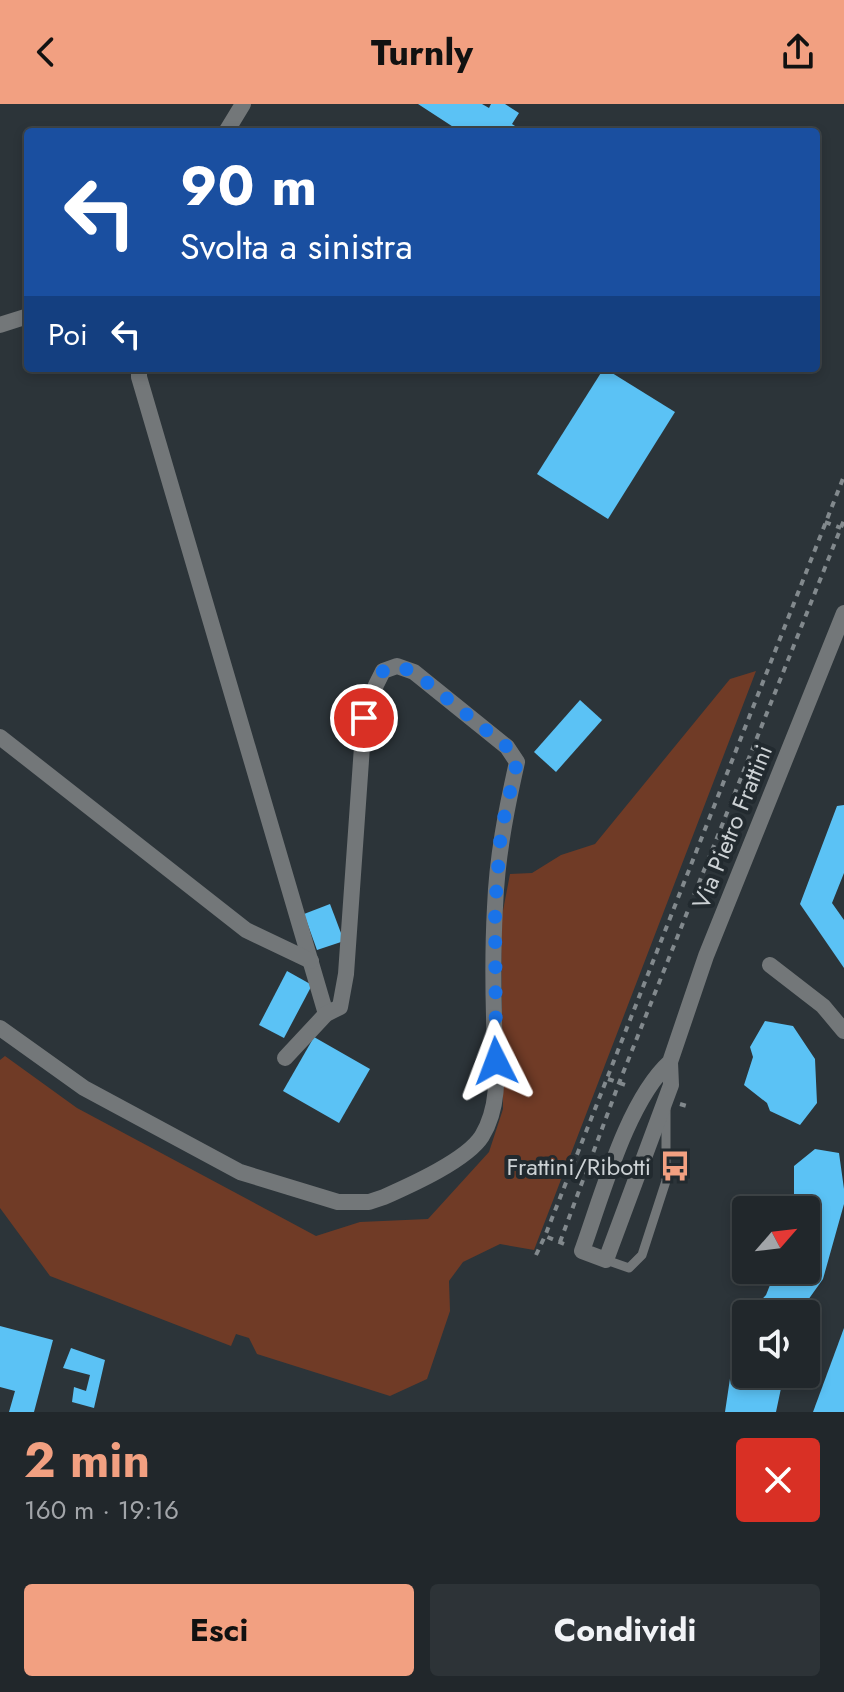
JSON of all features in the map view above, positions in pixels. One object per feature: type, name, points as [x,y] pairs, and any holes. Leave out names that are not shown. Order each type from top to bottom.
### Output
[{"type":"street","points":[[228,128],[243,104]]},
{"type":"street","points":[[0,325],[24,317]]},
{"type":"street","points":[[139,372],[326,1014]]},
{"type":"street","name":"Via Pietro Frattini","points":[[670,1062],[654,1076],[620,1147],[582,1251],[606,1260],[671,1085],[670,1062],[706,956],[844,613]]},
{"type":"street","points":[[0,1028],[84,1088],[208,1156],[240,1172],[338,1202],[369,1202],[384,1197],[469,1151],[481,1137],[493,1111],[497,1083],[495,908],[501,831],[517,762],[507,747],[463,710],[414,672],[397,666],[383,671],[364,718],[346,974],[340,1007],[326,1014],[285,1058]]},
{"type":"street","points":[[0,737],[246,930],[311,961]]},
{"type":"street","points":[[770,965],[823,1006],[844,1031]]},
{"type":"lane","name":"Via Pietro Frattini","points":[[606,1260],[629,1268],[642,1255],[666,1181],[666,1099]]},
{"type":"path","points":[[536,1255],[844,476]]},
{"type":"path","points":[[560,1242],[619,1083],[844,520]]},
{"type":"path","points":[[825,522],[841,528]]},
{"type":"path","points":[[682,888],[695,895]]},
{"type":"path","points":[[608,1079],[636,1089]]},
{"type":"path","points":[[545,1236],[582,1251]]},
{"type":"shaded area","points":[[756,671],[534,1250],[500,1244],[463,1262],[449,1281],[450,1311],[427,1379],[390,1396],[257,1354],[249,1338],[236,1334],[231,1346],[50,1276],[0,1208],[0,1060],[5,1056],[77,1108],[316,1236],[360,1222],[428,1219],[489,1152],[503,1109],[501,921],[510,874],[532,873],[561,855],[595,844],[730,679]]},
{"type":"building","points":[[418,104],[482,104],[489,108],[491,104],[505,104],[519,113],[512,124],[518,128],[455,128]]},
{"type":"building","points":[[601,372],[610,372],[675,412],[608,519],[537,474]]},
{"type":"building","points":[[580,700],[602,720],[556,772],[534,752]]},
{"type":"building","points":[[844,805],[844,873],[832,903],[844,920],[844,968],[800,904],[837,806]]},
{"type":"building","points":[[330,904],[344,941],[317,950],[304,914]]},
{"type":"building","points":[[287,971],[312,985],[284,1038],[259,1025]]},
{"type":"building","points":[[765,1021],[793,1026],[815,1059],[817,1103],[800,1125],[770,1111],[767,1103],[744,1085],[753,1057],[750,1047]]},
{"type":"building","points":[[314,1037],[370,1069],[339,1123],[283,1091]]},
{"type":"building","points":[[815,1149],[839,1153],[844,1204],[820,1283],[820,1196],[794,1196],[794,1166]]},
{"type":"building","points":[[770,1284],[819,1284],[808,1300],[761,1300]]},
{"type":"building","points":[[0,1326],[53,1340],[34,1412],[9,1412],[15,1391],[0,1387]]},
{"type":"building","points":[[844,1328],[844,1412],[813,1412]]},
{"type":"building","points":[[71,1348],[105,1360],[94,1408],[72,1402],[74,1387],[86,1391],[90,1375],[63,1368]]},
{"type":"building","points":[[732,1365],[732,1388],[781,1388],[776,1412],[725,1412]]},
{"type":"place","name":"Frattini/Ribotti","points":[[675,1166]]},
{"type":"route","points":[[364,718],[383,671],[397,666],[414,672],[463,710],[507,747],[517,762],[501,831],[495,908],[496,1061]]}]
